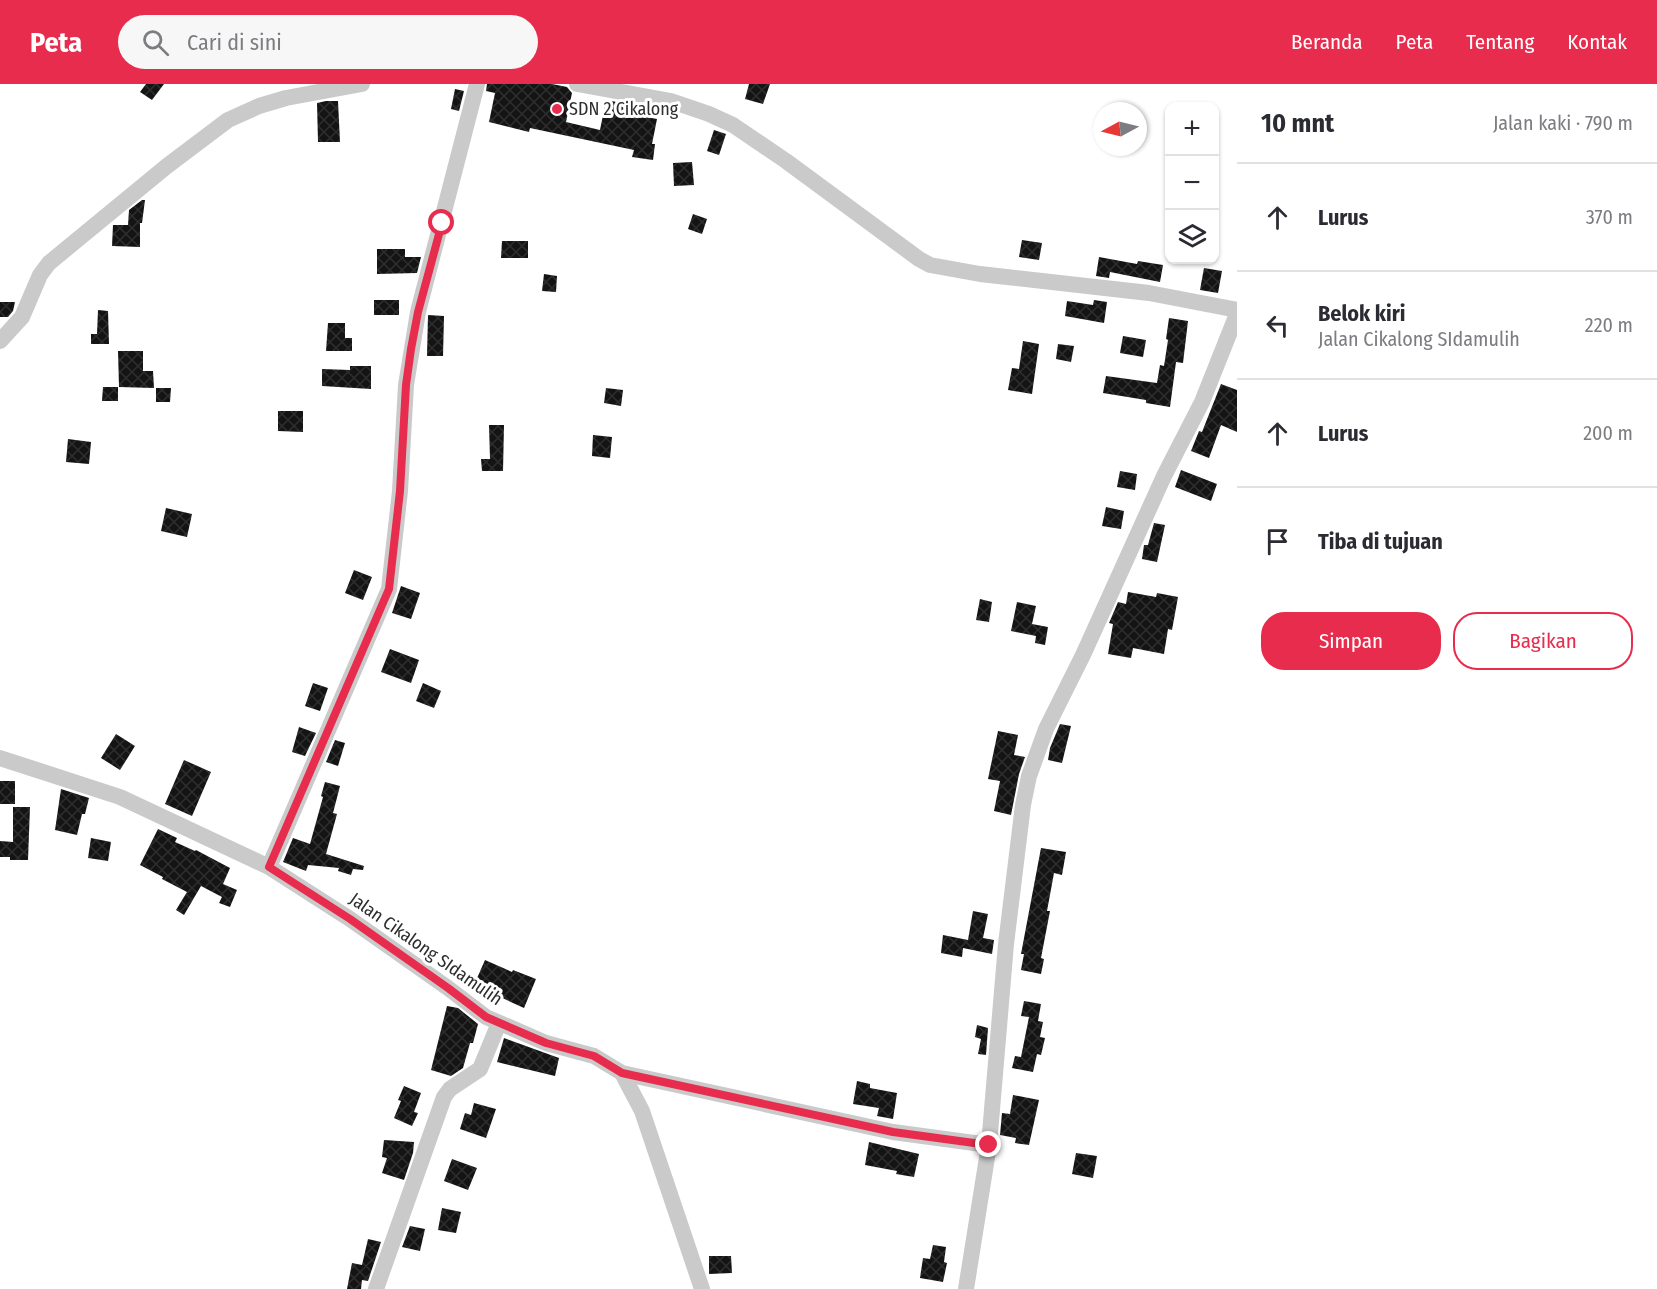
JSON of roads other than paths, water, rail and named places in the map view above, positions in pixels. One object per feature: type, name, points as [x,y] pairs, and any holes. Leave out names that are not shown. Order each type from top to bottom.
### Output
[{"type":"street","points":[[0,341],[22,317],[40,275],[48,263],[167,166],[228,120],[277,100],[362,84]]},
{"type":"street","points":[[269,867],[389,589],[400,491],[406,385],[411,349],[418,312],[477,84]]},
{"type":"street","points":[[577,84],[671,101],[733,125],[930,265],[980,274],[1149,293],[1237,312],[1202,402],[1132,544],[1083,655],[1046,729],[1033,765],[1023,805],[1006,944],[989,1145],[966,1289]]},
{"type":"street","name":"Jalan Cikalong SIdamulih","points":[[0,758],[120,797],[269,867],[350,919],[486,1017],[546,1043],[594,1056],[622,1073]]},
{"type":"street","points":[[376,1289],[444,1097],[450,1089],[480,1069],[499,1023]]},
{"type":"street","points":[[622,1073],[893,1132],[989,1145]]},
{"type":"street","points":[[622,1073],[642,1111],[702,1289]]},
{"type":"place","name":"SDN 2 Cikalong","points":[[557,109]]}]
